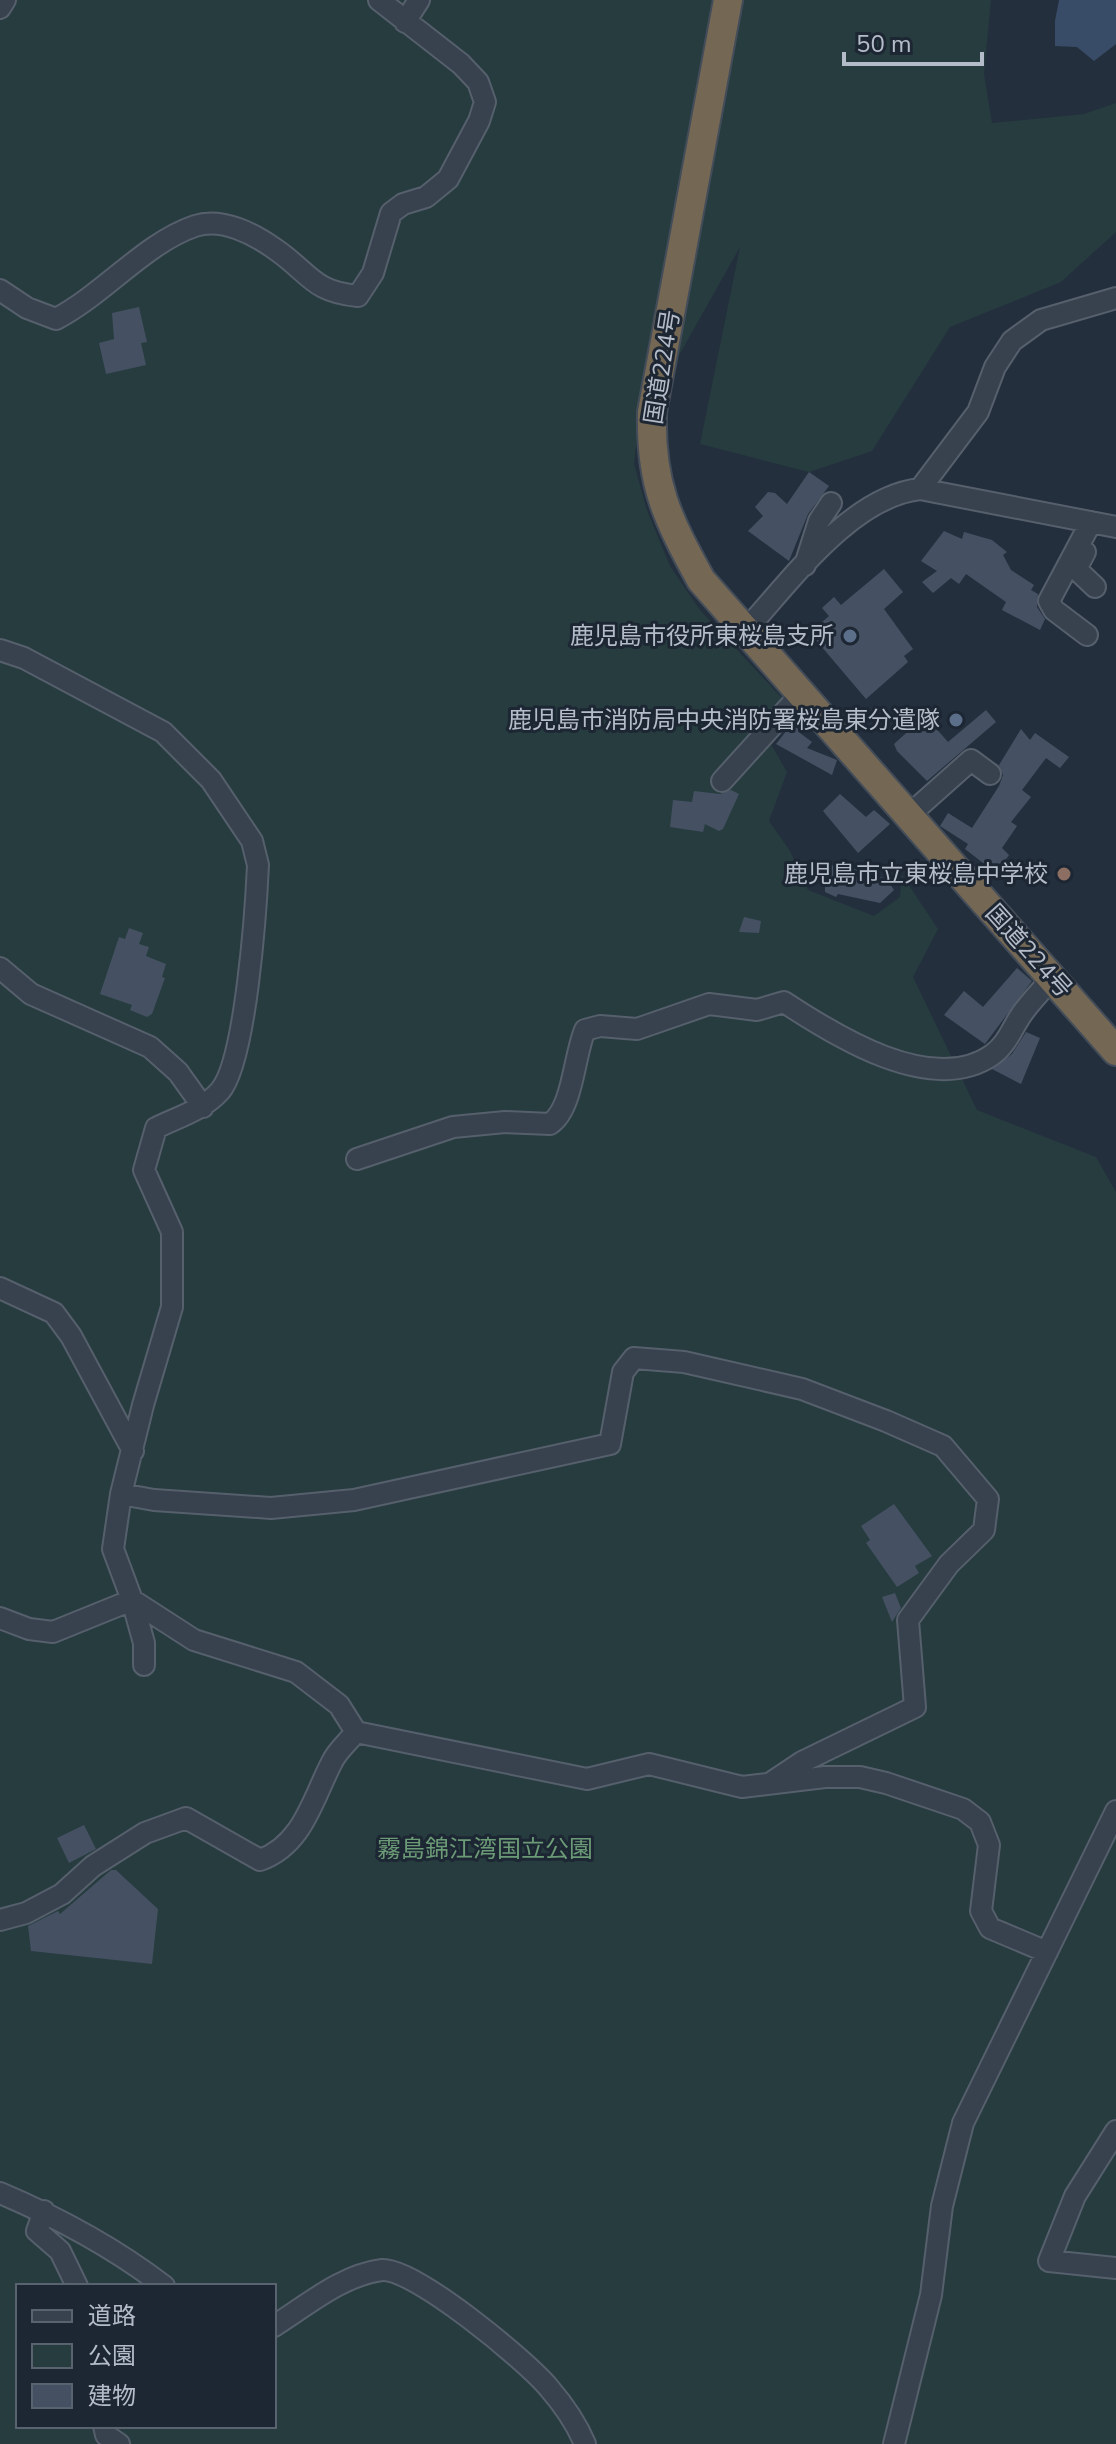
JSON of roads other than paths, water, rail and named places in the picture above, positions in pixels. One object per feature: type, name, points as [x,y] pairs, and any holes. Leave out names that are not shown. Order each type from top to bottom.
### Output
[{"type":"highway","name":"国道224号","points":[[728,0],[652,412],[651,450],[659,495],[701,580],[1116,1051]]},
{"type":"street","points":[[0,8],[5,0]]},
{"type":"street","points":[[0,290],[27,308],[56,319],[99,294],[166,241],[196,226],[220,225],[246,231],[274,248],[319,287],[333,294],[358,296],[373,273],[391,213],[403,204],[426,197],[448,179],[479,121],[485,102],[478,82],[461,64],[379,0]]},
{"type":"street","points":[[405,22],[419,0]]},
{"type":"street","points":[[920,489],[978,412],[995,367],[1012,341],[1041,320],[1116,298]]},
{"type":"street","points":[[744,632],[805,566],[867,508],[897,492],[920,489],[1103,524]]},
{"type":"street","points":[[805,566],[804,558],[831,503]]},
{"type":"street","points":[[1095,587],[1076,569],[1103,524]]},
{"type":"street","points":[[1087,635],[1054,610],[1049,601],[1103,524]]},
{"type":"street","points":[[0,650],[35,664],[163,732],[211,780],[252,841],[258,865],[243,1024],[223,1088],[203,1107],[156,1128],[144,1170],[172,1232],[172,1307],[121,1494],[113,1549],[144,1643],[144,1665]]},
{"type":"street","points":[[722,781],[800,695]]},
{"type":"street","points":[[908,816],[971,760],[990,774]]},
{"type":"street","points":[[0,968],[31,994],[150,1047],[178,1072],[203,1107]]},
{"type":"street","points":[[357,1159],[453,1127],[505,1122],[550,1124],[562,1113],[585,1030],[600,1026],[637,1029],[709,1004],[757,1010],[784,1002],[832,1034],[870,1053],[908,1064],[940,1067],[975,1064],[994,1054],[1008,1039],[1022,1013],[1052,978]]},
{"type":"street","points":[[0,1288],[54,1313],[71,1336],[133,1451]]},
{"type":"street","points":[[121,1494],[154,1500],[271,1508],[299,1506],[354,1500],[610,1444],[623,1372],[634,1358],[684,1362],[802,1389],[943,1446],[988,1499],[984,1530],[949,1564],[908,1620],[915,1707],[802,1762],[768,1785]]},
{"type":"street","points":[[0,1618],[29,1629],[53,1632],[132,1600]]},
{"type":"street","points":[[132,1600],[194,1640],[296,1672],[339,1705],[356,1732],[587,1779],[649,1764],[680,1769],[722,1784],[742,1787],[825,1777],[860,1777],[963,1809],[980,1822],[989,1845],[981,1911],[990,1928],[1047,1952]]},
{"type":"street","points":[[0,1920],[26,1913],[62,1894],[93,1866],[145,1833],[186,1818],[260,1860],[276,1854],[312,1811],[333,1758],[356,1732]]},
{"type":"street","points":[[894,2444],[931,2295],[942,2206],[963,2123],[1116,1811]]},
{"type":"street","points":[[1116,2131],[1075,2196],[1049,2261],[1116,2268]]},
{"type":"street","points":[[0,2193],[44,2211],[117,2251],[161,2284]]},
{"type":"street","points":[[44,2211],[37,2231],[60,2251],[76,2284]]},
{"type":"street","points":[[276,2325],[338,2286],[383,2270],[399,2274],[436,2292],[513,2354],[548,2387],[585,2444]]},
{"type":"street","points":[[104,2428],[106,2435],[119,2444]]},
{"type":"water","points":[[1059,0],[1116,0],[1116,44],[1094,61],[1077,47],[1055,46]]},
{"type":"place","name":"鹿児島市役所東桜島支所","points":[[850,636]]},
{"type":"place","name":"鹿児島市消防局中央消防署桜島東分遣隊","points":[[956,720]]},
{"type":"place","name":"鹿児島市立東桜島中学校","points":[[1064,874]]},
{"type":"park label","name":"霧島錦江湾国立公園","points":[[485,1849]]}]
